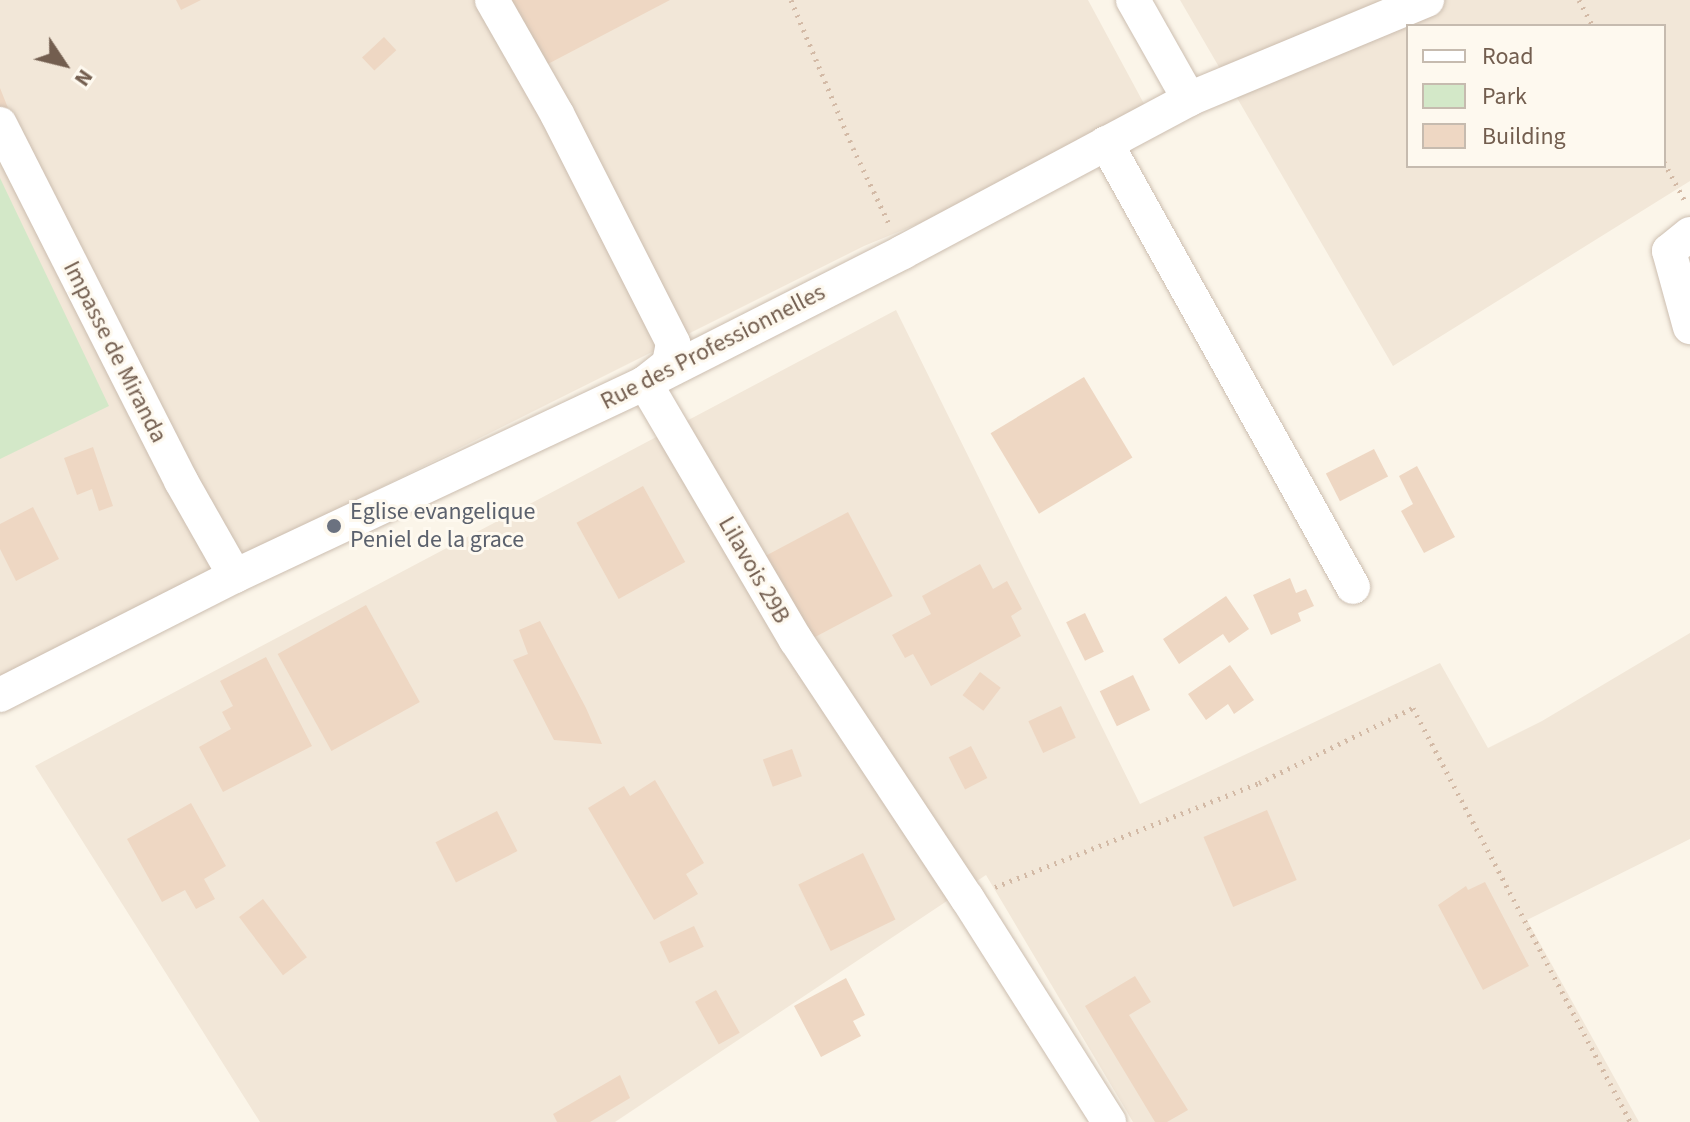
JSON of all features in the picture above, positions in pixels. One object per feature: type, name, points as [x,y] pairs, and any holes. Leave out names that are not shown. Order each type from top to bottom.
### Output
[{"type":"street","points":[[492,0],[557,114],[673,343],[669,364],[645,383]]},
{"type":"street","points":[[1133,0],[1189,99]]},
{"type":"street","name":"Rue des Professionnelles","points":[[0,695],[235,576],[645,383],[903,252],[1189,99],[1427,0]]},
{"type":"street","name":"Impasse de Miranda","points":[[0,124],[181,481],[235,576]]},
{"type":"street","points":[[1106,143],[1353,587]]},
{"type":"street","points":[[1690,234],[1669,251],[1690,327]]},
{"type":"street","name":"Lilavois 29B","points":[[645,383],[796,640],[967,898],[1109,1122]]},
{"type":"path","points":[[791,0],[853,148],[903,252]]},
{"type":"path","points":[[1579,0],[1592,24]]},
{"type":"path","points":[[1666,166],[1690,211]]},
{"type":"path","points":[[967,898],[1259,783],[1413,708],[1630,1122]]},
{"type":"shaded area","points":[[0,0],[1088,0],[1156,126],[864,246],[0,678]]},
{"type":"shaded area","points":[[1180,0],[1690,0],[1690,181],[1393,366]]},
{"type":"shaded area","points":[[896,310],[1140,804],[1440,663],[1488,748],[1542,721],[1690,633],[1690,839],[1527,920],[1639,1122],[1133,1122],[986,875],[615,1122],[260,1122],[35,766]]},
{"type":"green space","points":[[0,178],[109,406],[0,459]]},
{"type":"building","points":[[176,0],[201,0],[181,10]]},
{"type":"building","points":[[508,0],[670,0],[544,66]]},
{"type":"building","points":[[384,37],[396,50],[374,71],[362,57]]},
{"type":"building","points":[[0,88],[8,108],[0,111]]},
{"type":"building","points":[[1084,377],[1132,458],[1039,514],[991,433]]},
{"type":"building","points":[[93,447],[113,506],[99,511],[92,489],[77,495],[64,458]]},
{"type":"building","points":[[1374,449],[1388,477],[1340,501],[1326,474]]},
{"type":"building","points":[[1417,466],[1455,537],[1424,553],[1401,511],[1413,504],[1399,476]]},
{"type":"building","points":[[643,486],[685,562],[619,599],[577,523]]},
{"type":"building","points":[[33,507],[59,559],[16,581],[0,549],[0,524]]},
{"type":"building","points":[[848,512],[893,596],[805,642],[761,558]]},
{"type":"building","points":[[980,564],[993,589],[1007,581],[1022,609],[1011,616],[1021,636],[931,686],[913,654],[905,658],[892,635],[931,614],[922,596]]},
{"type":"building","points":[[1290,578],[1296,593],[1306,589],[1314,606],[1298,613],[1301,621],[1271,635],[1253,595]]},
{"type":"building","points":[[1226,596],[1249,629],[1229,643],[1223,634],[1179,664],[1163,639]]},
{"type":"building","points":[[366,605],[420,702],[331,751],[278,654]]},
{"type":"building","points":[[1085,613],[1104,652],[1085,661],[1066,622]]},
{"type":"building","points":[[540,621],[602,744],[554,740],[513,660],[528,654],[519,630]]},
{"type":"building","points":[[266,657],[312,746],[223,792],[199,747],[231,729],[222,712],[233,706],[220,681]]},
{"type":"building","points":[[1230,665],[1254,700],[1234,714],[1228,704],[1206,720],[1188,694]]},
{"type":"building","points":[[980,672],[1001,688],[983,711],[963,695]]},
{"type":"building","points":[[1133,675],[1150,710],[1117,726],[1100,691]]},
{"type":"building","points":[[1061,706],[1076,738],[1043,753],[1028,721]]},
{"type":"building","points":[[971,746],[987,778],[965,789],[949,757]]},
{"type":"building","points":[[792,749],[802,776],[773,787],[763,760]]},
{"type":"building","points":[[655,780],[704,863],[686,874],[698,894],[654,920],[588,808],[624,786],[630,796]]},
{"type":"building","points":[[191,803],[226,866],[204,879],[215,899],[196,909],[185,890],[162,902],[127,839]]},
{"type":"building","points":[[1267,810],[1297,880],[1233,907],[1203,837]]},
{"type":"building","points":[[497,811],[517,851],[456,882],[436,842]]},
{"type":"building","points":[[863,853],[895,920],[831,951],[798,885]]},
{"type":"building","points":[[1485,882],[1529,966],[1483,990],[1438,905],[1466,886],[1468,890]]},
{"type":"building","points":[[263,899],[307,957],[283,975],[239,917]]},
{"type":"building","points":[[694,926],[704,947],[669,963],[660,942]]},
{"type":"building","points":[[1135,976],[1151,1002],[1129,1015],[1188,1110],[1167,1122],[1155,1122],[1085,1006]]},
{"type":"building","points":[[846,978],[865,1015],[853,1021],[861,1036],[821,1057],[794,1006]]},
{"type":"building","points":[[716,990],[740,1033],[719,1044],[695,1002]]},
{"type":"building","points":[[620,1075],[630,1098],[590,1122],[557,1122],[553,1114]]},
{"type":"place","name":"Eglise evangelique Peniel de la grace","points":[[334,526]]}]
